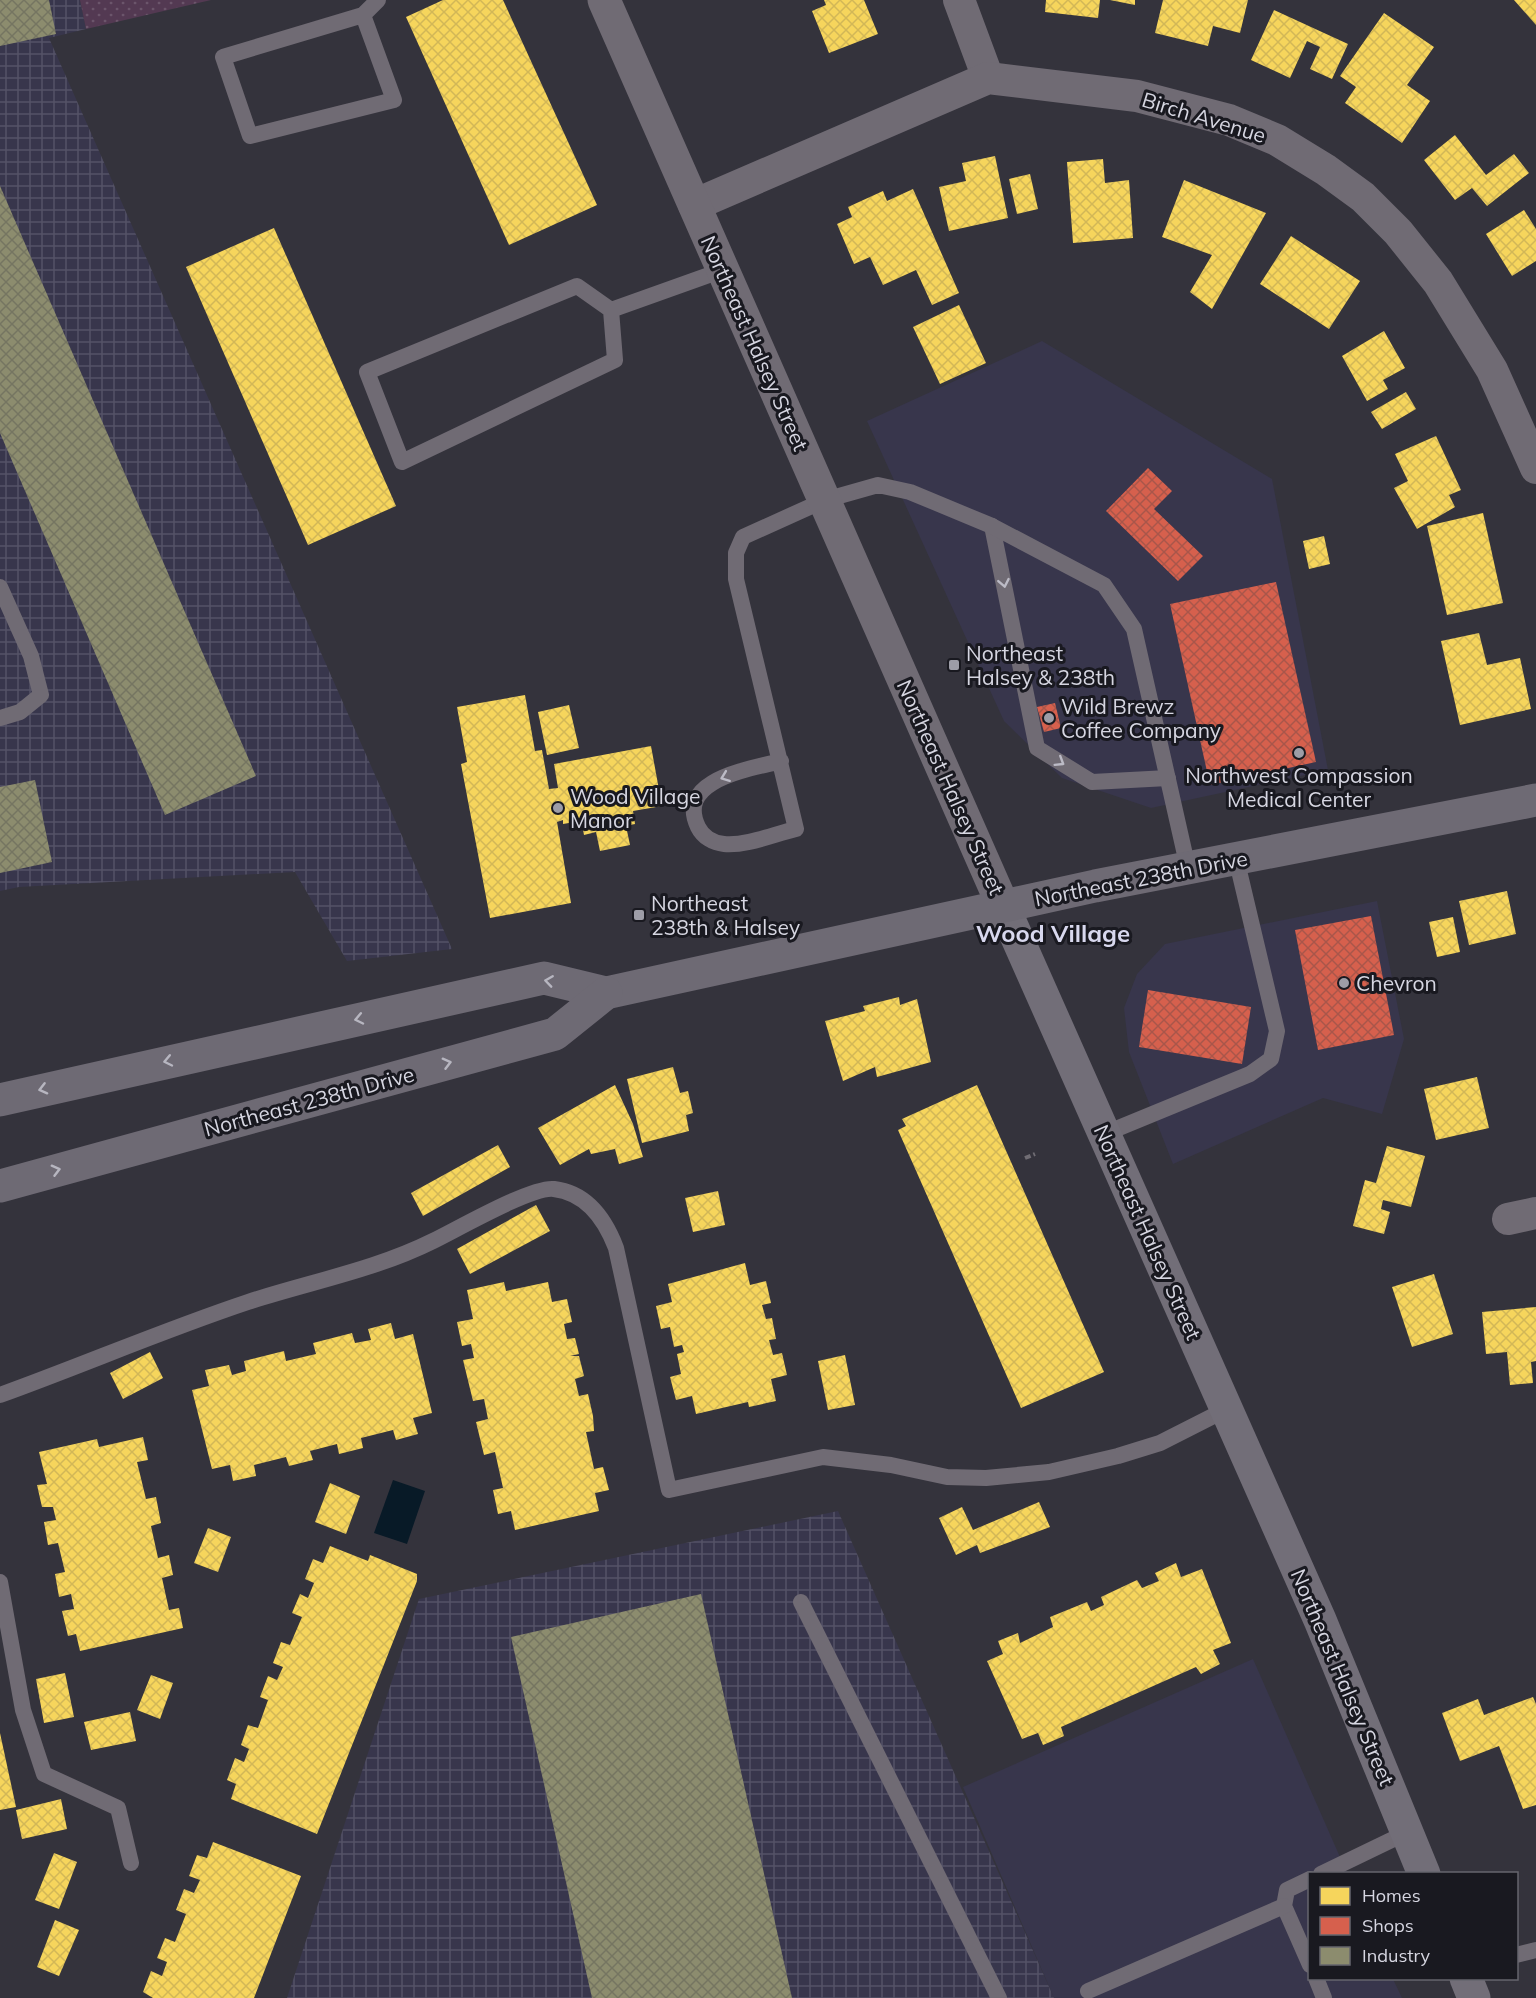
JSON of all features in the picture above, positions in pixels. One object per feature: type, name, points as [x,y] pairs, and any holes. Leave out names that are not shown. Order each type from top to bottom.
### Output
[{"type":"highway","name":"Northeast 238th Drive","points":[[0,1100],[544,978],[606,993],[1004,906],[1536,800]]},
{"type":"highway","name":"Northeast 238th Drive","points":[[0,1186],[555,1034],[606,993]]},
{"type":"main road","name":"Northeast Halsey Street","points":[[1004,906],[1320,1620],[1423,1872]]},
{"type":"main road","points":[[1467,1980],[1474,1998]]},
{"type":"street","name":"Northeast Halsey Street","points":[[604,0],[1004,906]]},
{"type":"street","points":[[694,205],[988,78],[959,0]]},
{"type":"street","name":"Birch Avenue","points":[[988,78],[1137,96],[1181,106],[1229,120],[1277,140],[1326,170],[1363,197],[1398,232],[1438,282],[1492,370],[1536,468]]},
{"type":"lane","points":[[363,15],[394,100],[250,136],[224,57],[363,15],[378,0]]},
{"type":"lane","points":[[611,310],[723,270]]},
{"type":"lane","points":[[577,286],[611,310],[615,360],[402,462],[367,372],[577,286]]},
{"type":"lane","points":[[781,761],[713,781],[698,794],[694,811],[698,827],[709,840],[724,844],[796,829],[781,761],[736,579],[736,553],[743,537],[825,500],[878,485],[910,492],[992,526],[1104,585],[1134,629],[1188,868]]},
{"type":"lane","points":[[992,526],[1037,748],[1092,782],[1168,778]]},
{"type":"lane","points":[[0,587],[31,656],[41,695],[20,712],[0,718]]},
{"type":"lane","points":[[1104,1134],[1250,1074],[1270,1059],[1277,1030],[1236,858]]},
{"type":"lane","points":[[0,1395],[247,1303],[405,1255],[522,1197],[551,1188],[571,1193],[590,1205],[607,1224],[616,1248],[669,1490],[823,1457],[891,1465],[947,1477],[986,1478],[1049,1472],[1118,1456],[1160,1443],[1227,1409]]},
{"type":"lane","points":[[0,1582],[23,1710],[44,1774],[118,1808],[130,1863]]},
{"type":"lane","points":[[801,1602],[999,1998]]},
{"type":"lane","points":[[1325,1872],[1408,1832]]},
{"type":"lane","points":[[1308,1880],[1287,1890],[1284,1906],[1308,1960]]},
{"type":"lane","points":[[1088,1991],[1284,1906]]},
{"type":"lane","points":[[1518,1954],[1536,1950]]},
{"type":"lane","points":[[1317,1980],[1324,1998]]},
{"type":"path","points":[[1025,1158],[1035,1155]]},
{"type":"shaded area","points":[[0,0],[80,0],[86,29],[49,38],[452,949],[347,961],[295,872],[19,887],[0,891]]},
{"type":"shaded area","points":[[80,0],[211,0],[86,29]]},
{"type":"shaded area","points":[[1042,341],[1272,479],[1328,770],[1151,808],[1062,778],[1004,721],[867,421]]},
{"type":"shaded area","name":"Chevron","points":[[1377,901],[1404,1039],[1382,1114],[1323,1098],[1173,1164],[1129,1052],[1124,1008],[1137,974],[1165,944]]},
{"type":"shaded area","points":[[838,1511],[1054,1998],[287,1998],[419,1599]]},
{"type":"shaded area","points":[[1253,1659],[1347,1872],[1308,1872],[1308,1980],[1393,1980],[1402,1998],[1054,1998],[963,1787]]},
{"type":"water","points":[[393,1480],[425,1491],[407,1544],[374,1533]]},
{"type":"building: Homes","points":[[443,0],[503,0],[597,205],[509,245],[406,17]]},
{"type":"building: Homes","points":[[824,0],[864,0],[878,34],[829,53],[812,11],[826,5]]},
{"type":"building: Homes","points":[[1046,0],[1100,0],[1098,18],[1045,12]]},
{"type":"building: Homes","points":[[1110,0],[1135,0],[1135,5]]},
{"type":"building: Homes","points":[[1163,0],[1248,0],[1240,33],[1213,26],[1208,46],[1155,33]]},
{"type":"building: Homes","points":[[1514,0],[1536,0],[1536,25]]},
{"type":"building: Homes","points":[[1274,10],[1348,44],[1332,79],[1310,69],[1320,47],[1307,41],[1290,78],[1251,60]]},
{"type":"building: Homes","points":[[1384,13],[1434,47],[1407,85],[1430,101],[1402,143],[1345,103],[1356,87],[1340,76]]},
{"type":"building: Homes","points":[[1455,135],[1486,175],[1514,154],[1529,173],[1487,206],[1472,188],[1455,200],[1424,160]]},
{"type":"building: Homes","points":[[995,156],[1008,218],[949,231],[939,187],[966,181],[962,163]]},
{"type":"building: Homes","points":[[1103,159],[1105,183],[1129,180],[1133,238],[1073,243],[1067,162]]},
{"type":"building: Homes","points":[[1030,174],[1038,209],[1017,214],[1009,179]]},
{"type":"building: Homes","points":[[1184,180],[1266,213],[1212,309],[1190,292],[1212,255],[1162,237]]},
{"type":"building: Homes","points":[[913,189],[959,293],[932,305],[916,270],[883,285],[870,257],[854,264],[837,224],[852,217],[848,207],[883,191],[887,201]]},
{"type":"building: Homes","points":[[1524,210],[1536,229],[1536,261],[1512,276],[1486,234]]},
{"type":"building: Homes","points":[[274,228],[396,506],[308,545],[186,267]]},
{"type":"building: Homes","points":[[1291,236],[1360,281],[1329,329],[1260,284]]},
{"type":"building: Homes","points":[[959,305],[986,363],[940,384],[913,327]]},
{"type":"building: Homes","points":[[1384,331],[1405,368],[1383,380],[1388,389],[1367,401],[1342,356]]},
{"type":"building: Homes","points":[[1406,392],[1416,409],[1382,429],[1371,412]]},
{"type":"building: Homes","points":[[1436,436],[1461,490],[1449,495],[1455,507],[1417,529],[1394,488],[1408,481],[1395,454]]},
{"type":"building: Homes","points":[[1483,513],[1503,603],[1447,615],[1427,526]]},
{"type":"building: Homes","points":[[1324,536],[1330,564],[1309,569],[1303,541]]},
{"type":"building: Homes","points":[[1479,633],[1487,665],[1520,658],[1531,709],[1460,725],[1441,641]]},
{"type":"building: Homes","name":"Wood Village Manor","points":[[525,695],[535,751],[542,750],[549,789],[558,788],[554,764],[651,746],[662,806],[633,811],[635,824],[626,826],[630,845],[600,851],[596,832],[584,835],[581,821],[563,824],[563,820],[557,822],[571,903],[490,918],[461,764],[467,762],[457,707]]},
{"type":"building: Homes","points":[[569,705],[579,748],[547,755],[538,712]]},
{"type":"building: Homes","points":[[1507,891],[1516,934],[1469,945],[1459,901]]},
{"type":"building: Homes","points":[[1453,917],[1460,952],[1437,957],[1429,922]]},
{"type":"building: Homes","points":[[899,997],[900,1005],[917,999],[931,1062],[877,1077],[875,1067],[843,1081],[825,1021],[865,1011],[863,1006]]},
{"type":"building: Homes","points":[[673,1067],[680,1093],[688,1091],[693,1113],[686,1115],[689,1131],[642,1143],[627,1079]]},
{"type":"building: Homes","points":[[1477,1077],[1489,1128],[1436,1140],[1424,1089]]},
{"type":"building: Homes","points":[[615,1085],[633,1124],[643,1157],[619,1164],[615,1149],[591,1154],[589,1149],[560,1165],[538,1128]]},
{"type":"building: Homes","points":[[977,1085],[1104,1372],[1021,1408],[898,1130],[906,1126],[902,1119]]},
{"type":"building: Homes","points":[[498,1145],[510,1167],[423,1216],[411,1193]]},
{"type":"building: Homes","points":[[1387,1146],[1425,1156],[1411,1207],[1383,1200],[1381,1209],[1390,1212],[1384,1234],[1353,1226],[1365,1180],[1376,1183]]},
{"type":"building: Homes","points":[[718,1191],[725,1225],[693,1232],[685,1198]]},
{"type":"building: Homes","points":[[536,1205],[550,1231],[470,1274],[457,1249]]},
{"type":"building: Homes","points":[[745,1263],[750,1285],[766,1281],[771,1303],[762,1305],[766,1319],[772,1318],[776,1339],[769,1340],[773,1355],[782,1353],[787,1375],[771,1379],[776,1401],[749,1407],[748,1402],[696,1414],[692,1396],[676,1400],[670,1377],[681,1374],[677,1354],[684,1352],[682,1345],[674,1347],[670,1327],[661,1329],[656,1306],[672,1302],[668,1284]]},
{"type":"building: Homes","points":[[1434,1274],[1453,1334],[1412,1347],[1392,1287]]},
{"type":"building: Homes","points":[[504,1282],[506,1291],[548,1282],[552,1302],[567,1299],[572,1322],[564,1324],[567,1339],[575,1338],[579,1354],[570,1356],[579,1356],[584,1376],[575,1379],[579,1396],[588,1394],[593,1416],[594,1431],[586,1432],[594,1469],[603,1467],[609,1490],[595,1493],[599,1511],[515,1530],[511,1511],[498,1514],[493,1490],[503,1488],[495,1452],[484,1455],[476,1422],[488,1419],[484,1399],[473,1401],[463,1360],[474,1358],[471,1344],[462,1346],[457,1322],[473,1319],[467,1290]]},
{"type":"building: Homes","points":[[1536,1307],[1536,1361],[1531,1362],[1533,1383],[1510,1385],[1507,1352],[1486,1354],[1482,1312]]},
{"type":"building: Homes","points":[[391,1323],[395,1339],[413,1334],[432,1413],[413,1418],[418,1434],[396,1440],[393,1430],[361,1438],[363,1448],[339,1454],[337,1444],[310,1451],[313,1460],[289,1466],[286,1457],[254,1465],[256,1476],[233,1481],[230,1465],[212,1469],[192,1390],[209,1386],[205,1370],[229,1365],[232,1375],[246,1371],[244,1361],[284,1351],[286,1361],[316,1354],[313,1343],[352,1333],[355,1343],[371,1340],[368,1329]]},
{"type":"building: Homes","points":[[150,1352],[163,1378],[123,1399],[110,1373]]},
{"type":"building: Homes","points":[[845,1355],[855,1405],[828,1410],[818,1361]]},
{"type":"building: Homes","points":[[143,1437],[148,1460],[137,1462],[146,1499],[156,1497],[161,1523],[151,1526],[158,1558],[169,1555],[173,1575],[162,1578],[169,1610],[179,1608],[183,1628],[80,1651],[76,1634],[68,1636],[62,1611],[74,1609],[71,1594],[59,1597],[55,1574],[65,1572],[58,1543],[48,1545],[44,1522],[56,1520],[53,1507],[42,1507],[37,1485],[47,1484],[39,1452],[97,1439],[99,1447]]},
{"type":"building: Homes","points":[[330,1483],[360,1496],[346,1534],[315,1522]]},
{"type":"building: Homes","points":[[1039,1502],[1050,1527],[980,1553],[977,1545],[956,1555],[939,1518],[962,1507],[973,1530]]},
{"type":"building: Homes","points":[[208,1528],[231,1537],[218,1572],[194,1563]]},
{"type":"building: Homes","points":[[330,1546],[368,1561],[370,1555],[417,1574],[417,1581],[317,1834],[231,1799],[236,1784],[227,1780],[235,1758],[244,1762],[249,1749],[241,1745],[248,1725],[258,1728],[268,1700],[260,1697],[268,1676],[277,1680],[283,1667],[273,1663],[281,1642],[290,1645],[302,1617],[292,1613],[300,1594],[308,1598],[314,1583],[305,1579],[313,1559],[323,1563]]},
{"type":"building: Homes","points":[[1176,1563],[1181,1577],[1202,1569],[1231,1643],[1213,1650],[1220,1664],[1201,1674],[1196,1667],[1061,1727],[1064,1736],[1043,1745],[1038,1733],[1022,1739],[987,1661],[1003,1654],[998,1641],[1018,1633],[1020,1643],[1053,1627],[1050,1617],[1087,1602],[1091,1611],[1104,1605],[1101,1597],[1137,1580],[1142,1588],[1159,1581],[1155,1573]]},
{"type":"building: Homes","points":[[65,1673],[74,1717],[44,1723],[36,1679]]},
{"type":"building: Homes","points":[[151,1675],[173,1683],[160,1719],[137,1710]]},
{"type":"building: Homes","points":[[1533,1697],[1536,1704],[1536,1805],[1523,1809],[1499,1746],[1460,1761],[1442,1713],[1478,1699],[1484,1715]]},
{"type":"building: Homes","points":[[130,1712],[136,1741],[91,1750],[84,1722]]},
{"type":"building: Homes","points":[[0,1733],[16,1807],[0,1810]]},
{"type":"building: Homes","points":[[61,1799],[67,1829],[22,1839],[16,1810]]},
{"type":"building: Homes","points":[[213,1842],[301,1876],[254,1998],[153,1998],[143,1992],[151,1971],[162,1976],[167,1962],[157,1958],[165,1938],[175,1942],[186,1914],[176,1910],[184,1889],[194,1893],[200,1880],[189,1876],[197,1855],[207,1858]]},
{"type":"building: Homes","points":[[54,1853],[77,1862],[59,1909],[35,1900]]},
{"type":"building: Homes","points":[[55,1920],[79,1930],[59,1976],[37,1967]]},
{"type":"building: Shops","points":[[1148,468],[1172,491],[1154,509],[1203,556],[1178,581],[1106,511]]},
{"type":"building: Shops","points":[[1276,582],[1316,762],[1210,785],[1170,604]]},
{"type":"building: Shops","name":"Wild Brewz Coffee Company","points":[[1055,703],[1061,728],[1044,732],[1037,707]]},
{"type":"building: Shops","name":"Chevron","points":[[1371,916],[1394,1035],[1318,1050],[1295,930]]},
{"type":"building: Shops","points":[[1148,990],[1251,1007],[1242,1064],[1139,1047]]},
{"type":"building: Industry","points":[[0,0],[49,0],[56,34],[0,46]]},
{"type":"building: Industry","points":[[0,186],[256,776],[165,815],[0,433]]},
{"type":"building: Industry","points":[[35,780],[52,862],[0,873],[0,787]]},
{"type":"building: Industry","points":[[701,1594],[792,1998],[592,1998],[511,1637]]},
{"type":"place","name":"Northeast Halsey & 238th","points":[[954,665]]},
{"type":"place","name":"Wild Brewz Coffee Company","points":[[1049,718]]},
{"type":"place","name":"Northwest Compassion Medical Center","points":[[1299,753]]},
{"type":"place","name":"Wood Village Manor","points":[[558,808]]},
{"type":"place","name":"Northeast 238th & Halsey","points":[[639,915]]},
{"type":"place","name":"Chevron","points":[[1344,983]]},
{"type":"district","name":"Wood Village","points":[[1053,933]]}]
